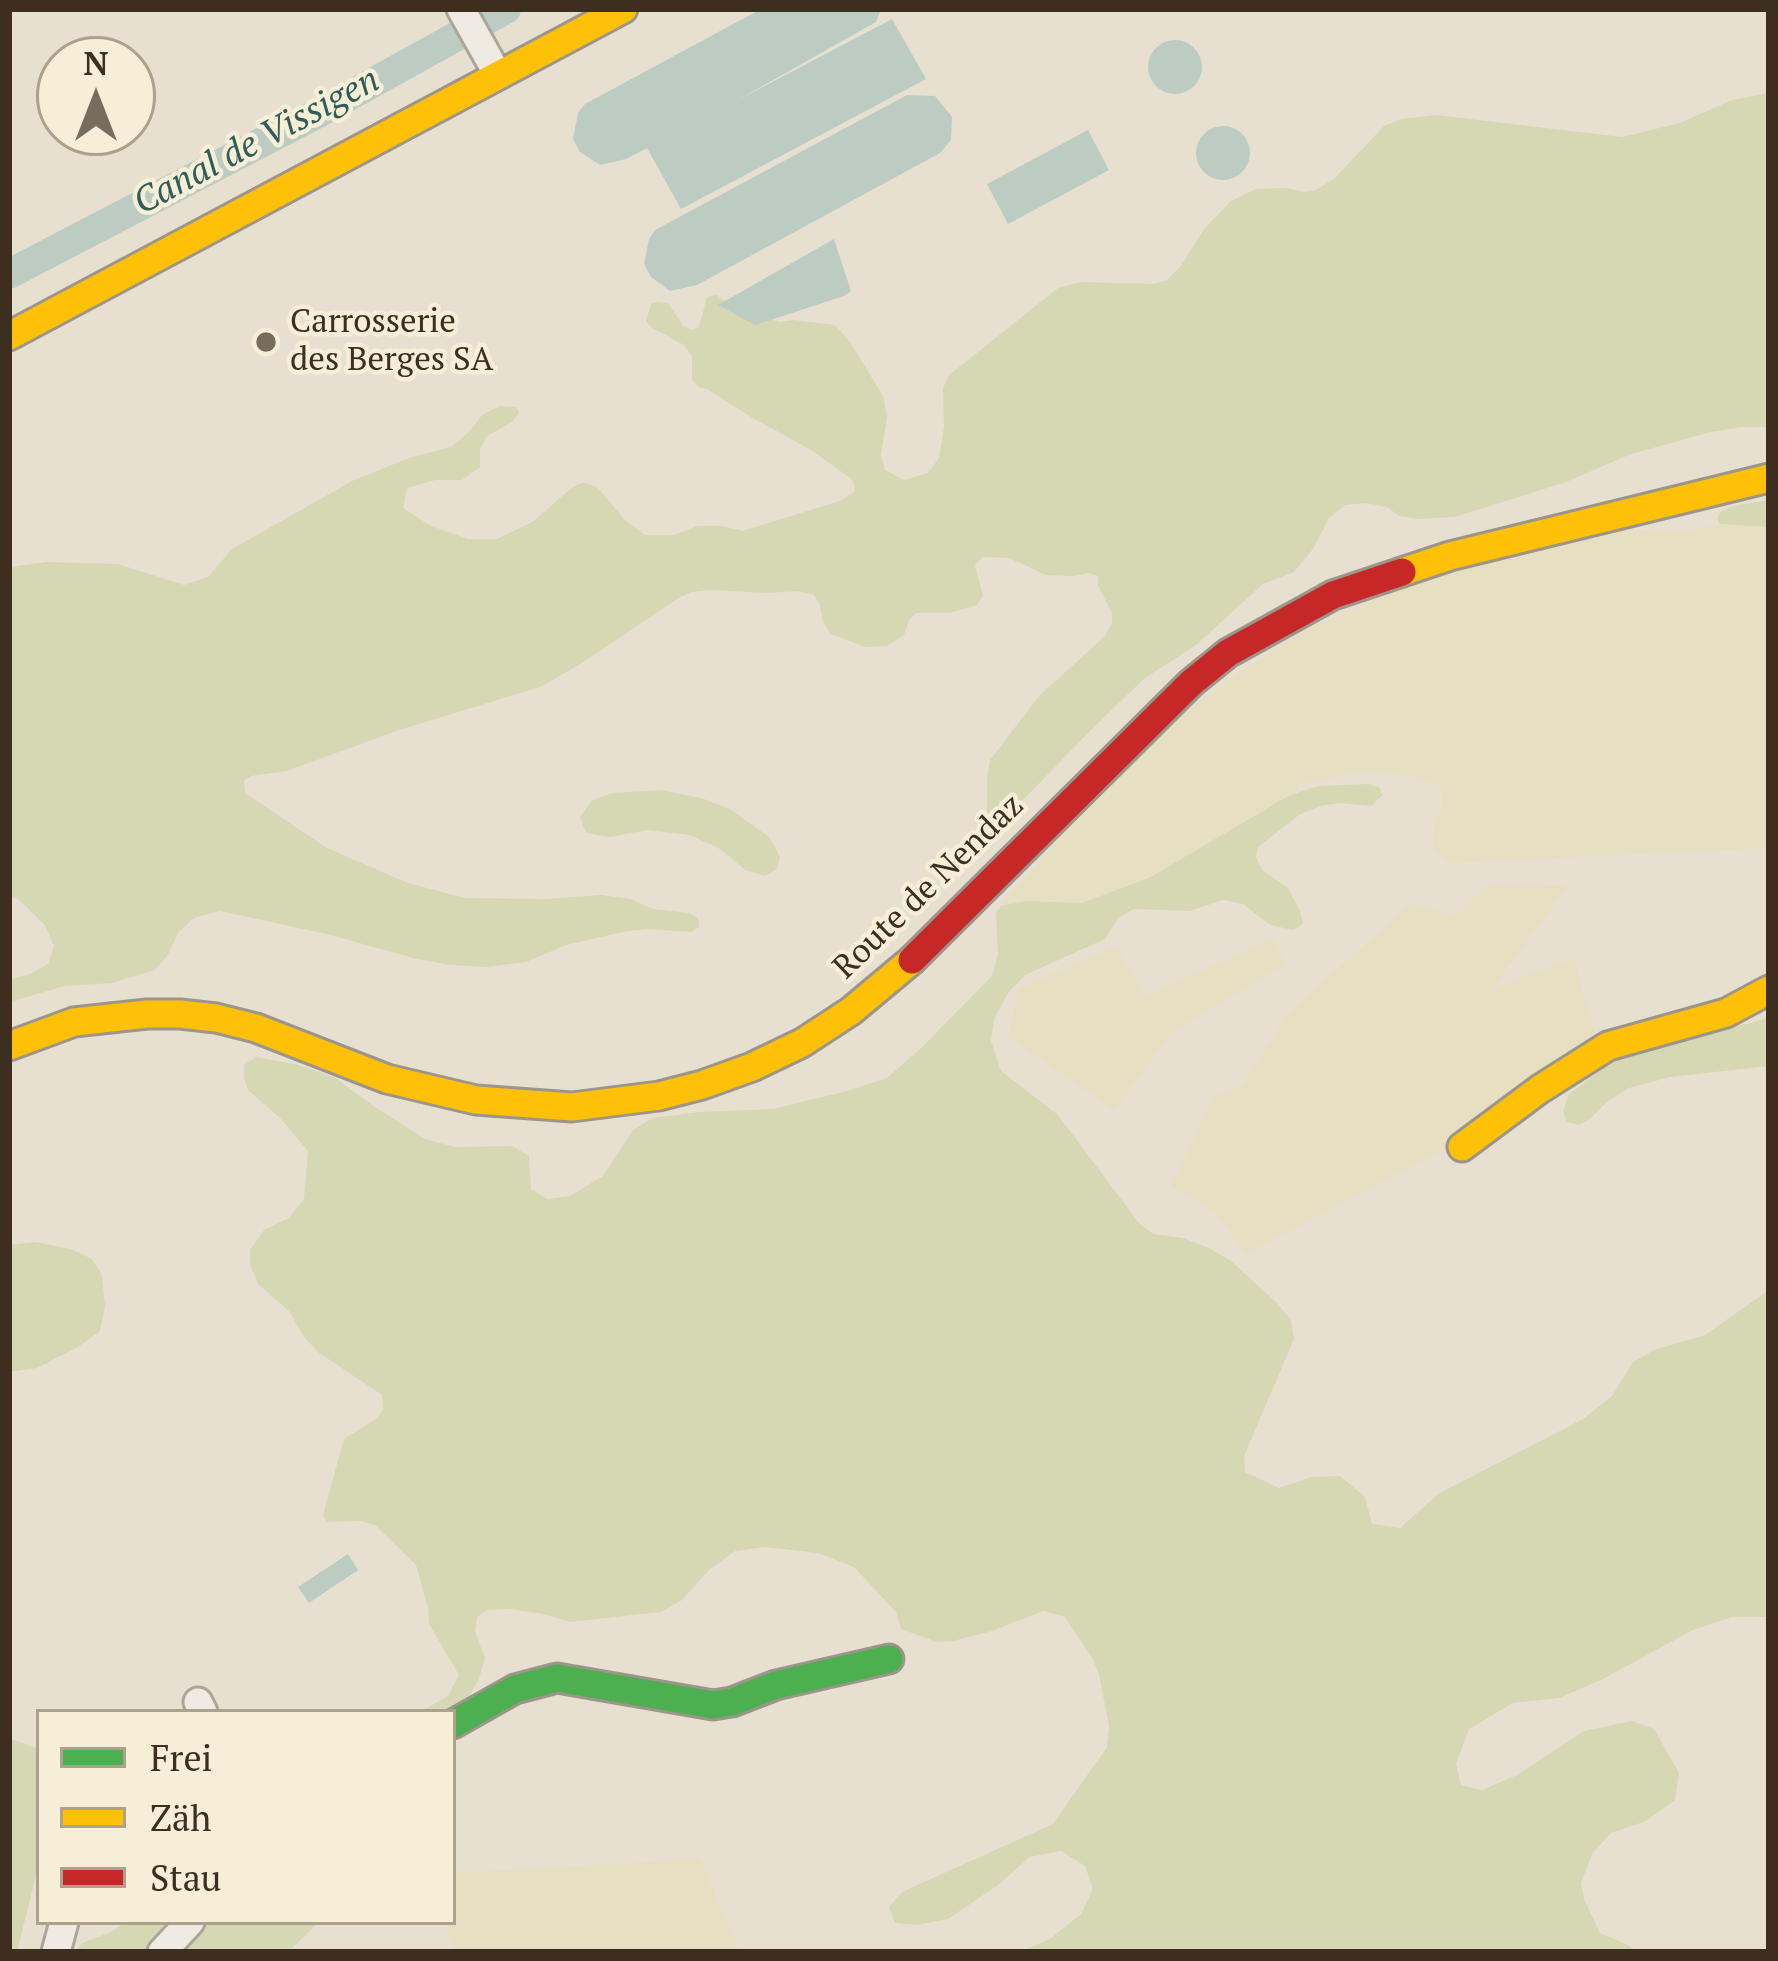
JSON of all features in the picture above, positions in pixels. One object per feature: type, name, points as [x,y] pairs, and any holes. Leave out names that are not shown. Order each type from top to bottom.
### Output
[{"type":"main road","points":[[9,336],[623,9]]},
{"type":"main road","name":"Route de Nendaz","points":[[9,1046],[74,1022],[180,1014],[256,1028],[386,1078],[476,1100],[572,1107],[659,1096],[702,1085],[802,1042],[882,987],[1191,683],[1271,626],[1333,595],[1431,562],[1769,478]]},
{"type":"main road","points":[[1462,1147],[1558,1076],[1609,1046],[1726,1013],[1769,989]]},
{"type":"main road","points":[[456,1722],[515,1689],[557,1678],[713,1705],[794,1680],[890,1659]]},
{"type":"street","points":[[461,9],[498,75]]},
{"type":"street","points":[[162,1952],[187,1925]]},
{"type":"shaded area","points":[[761,9],[881,9],[876,22],[736,101],[892,19],[926,79],[681,209],[647,148],[600,165],[580,152],[573,139],[578,113],[585,104]]},
{"type":"shaded area","points":[[1175,40],[1194,48],[1202,67],[1194,86],[1175,94],[1156,86],[1148,67],[1156,48]]},
{"type":"shaded area","points":[[907,95],[935,96],[952,117],[951,140],[940,153],[697,285],[670,291],[651,277],[644,264],[655,230]]},
{"type":"shaded area","points":[[1223,126],[1242,134],[1250,153],[1242,172],[1223,180],[1204,172],[1196,153],[1204,134]]},
{"type":"shaded area","points":[[1088,130],[1109,170],[1008,224],[987,184]]},
{"type":"shaded area","points":[[834,239],[851,291],[844,296],[755,325],[718,305]]},
{"type":"shaded area","points":[[1720,524],[1769,527],[1769,848],[1451,863],[1433,848],[1433,827],[1443,803],[1437,784],[1368,771],[1302,783],[1290,795],[1149,878],[1082,903],[1026,901],[1001,906],[1132,762],[1185,712],[1313,627],[1469,565],[1631,529],[1681,533]]},
{"type":"shaded area","points":[[1488,885],[1568,886],[1492,989],[1574,958],[1602,1058],[1452,1145],[1245,1254],[1215,1211],[1171,1186],[1214,1097],[1240,1087],[1290,1011],[1412,903],[1455,916]]},
{"type":"shaded area","points":[[1273,939],[1286,964],[1171,1033],[1114,1110],[1008,1037],[1018,990],[1116,946],[1145,996]]},
{"type":"shaded area","points":[[348,1554],[358,1570],[309,1603],[298,1587]]},
{"type":"shaded area","points":[[700,1859],[740,1952],[456,1952],[446,1925],[456,1925],[456,1873]]},
{"type":"green space","points":[[1769,93],[1769,427],[1711,432],[1631,454],[1566,482],[1455,517],[1419,519],[1366,503],[1345,505],[1329,518],[1294,572],[1263,584],[1196,645],[1145,678],[1016,807],[1010,825],[992,828],[987,816],[990,760],[1040,695],[1105,636],[1112,613],[1098,576],[1046,575],[1009,558],[983,557],[975,565],[983,596],[977,605],[950,613],[916,613],[904,635],[887,646],[865,647],[831,634],[814,595],[799,591],[691,592],[540,687],[244,781],[245,793],[327,848],[408,883],[465,898],[601,895],[631,899],[653,909],[689,913],[698,918],[699,927],[691,932],[627,931],[566,945],[526,962],[486,967],[413,958],[220,911],[194,918],[178,933],[155,970],[112,983],[65,986],[9,1002],[9,980],[48,964],[54,946],[45,925],[18,899],[9,897],[9,567],[47,562],[118,564],[184,585],[208,577],[232,549],[354,480],[451,447],[482,415],[500,406],[516,407],[519,413],[487,436],[480,449],[480,467],[462,480],[435,480],[407,488],[403,508],[431,526],[468,539],[497,539],[534,521],[583,482],[597,487],[645,535],[674,535],[698,526],[742,531],[840,501],[855,491],[853,480],[811,450],[698,387],[692,379],[692,356],[684,345],[646,321],[651,304],[668,303],[683,326],[692,330],[699,327],[707,297],[716,295],[741,310],[780,322],[835,325],[883,396],[887,417],[881,455],[885,470],[904,480],[928,473],[939,458],[948,376],[1058,288],[1082,282],[1154,284],[1167,280],[1231,201],[1256,189],[1314,191],[1334,179],[1384,126],[1436,115],[1622,137],[1680,123],[1732,100]]},
{"type":"green space","points":[[1769,500],[1769,527],[1720,524],[1717,519],[1733,506]]},
{"type":"green space","points":[[1369,784],[1380,788],[1382,795],[1371,806],[1320,806],[1299,815],[1258,847],[1256,857],[1262,870],[1288,888],[1303,924],[1293,930],[1270,925],[1243,904],[1223,900],[1190,911],[1134,909],[1118,918],[1105,939],[1025,975],[994,1019],[991,1041],[1001,1071],[1058,1115],[1139,1223],[1153,1234],[1183,1238],[1231,1261],[1291,1320],[1294,1339],[1244,1456],[1245,1472],[1279,1488],[1312,1477],[1340,1476],[1365,1497],[1372,1524],[1400,1528],[1438,1494],[1583,1419],[1612,1396],[1633,1362],[1654,1350],[1705,1335],[1769,1290],[1769,1617],[1732,1617],[1693,1630],[1559,1698],[1513,1703],[1469,1729],[1456,1764],[1461,1785],[1482,1790],[1517,1775],[1584,1731],[1632,1721],[1654,1729],[1679,1773],[1675,1800],[1646,1821],[1611,1833],[1592,1854],[1581,1883],[1600,1933],[1635,1952],[1019,1952],[1050,1939],[1081,1914],[1093,1889],[1085,1866],[1061,1851],[1030,1857],[948,1919],[917,1925],[895,1923],[889,1907],[902,1892],[1053,1824],[1107,1747],[1109,1726],[1099,1674],[1065,1617],[1043,1611],[992,1631],[937,1642],[901,1629],[896,1612],[854,1567],[818,1553],[765,1547],[735,1551],[709,1570],[682,1600],[661,1612],[570,1622],[544,1614],[487,1610],[477,1617],[475,1632],[485,1658],[469,1697],[452,1709],[425,1709],[448,1696],[459,1675],[429,1624],[416,1565],[375,1525],[327,1522],[323,1515],[344,1439],[377,1418],[383,1409],[382,1395],[318,1352],[290,1312],[258,1284],[250,1264],[250,1250],[264,1230],[289,1218],[304,1199],[308,1151],[248,1090],[244,1065],[256,1057],[334,1077],[425,1139],[455,1147],[512,1146],[529,1156],[531,1189],[547,1199],[570,1196],[603,1176],[633,1130],[653,1118],[773,1109],[887,1078],[992,976],[998,955],[996,912],[1001,906],[1026,901],[1082,903],[1149,878],[1290,795],[1319,786]]},
{"type":"green space","points":[[661,790],[730,809],[769,837],[780,857],[777,869],[765,876],[745,870],[720,849],[690,835],[648,830],[609,837],[586,833],[580,817],[591,801],[612,793]]},
{"type":"green space","points":[[1769,1017],[1769,1066],[1670,1077],[1629,1088],[1590,1119],[1578,1125],[1567,1122],[1563,1112],[1568,1095],[1620,1055]]},
{"type":"green space","points":[[35,1242],[92,1259],[102,1275],[105,1307],[100,1331],[78,1347],[37,1368],[9,1372],[9,1245]]},
{"type":"green space","points":[[9,1738],[36,1748],[36,1875],[17,1952],[9,1952]]},
{"type":"green space","points":[[122,1925],[316,1925],[288,1952],[75,1952],[82,1943]]},
{"type":"waterway","name":"Canal de Vissigen","points":[[9,274],[506,9]]},
{"type":"traffic: fast","points":[[456,1722],[515,1689],[557,1678],[713,1705],[889,1659]]},
{"type":"traffic: slow","points":[[9,336],[623,9]]},
{"type":"traffic: slow","points":[[1402,572],[1769,478]]},
{"type":"traffic: slow","points":[[9,1046],[74,1022],[180,1014],[256,1028],[387,1079],[476,1100],[572,1107],[659,1096],[752,1067],[802,1043],[851,1011],[912,960]]},
{"type":"traffic: slow","points":[[1462,1147],[1608,1046],[1726,1013],[1769,990]]},
{"type":"traffic: jam","points":[[912,960],[1191,683],[1228,653],[1333,595],[1402,572]]},
{"type":"place","name":"Carrosserie des Berges SA","points":[[266,342]]}]
